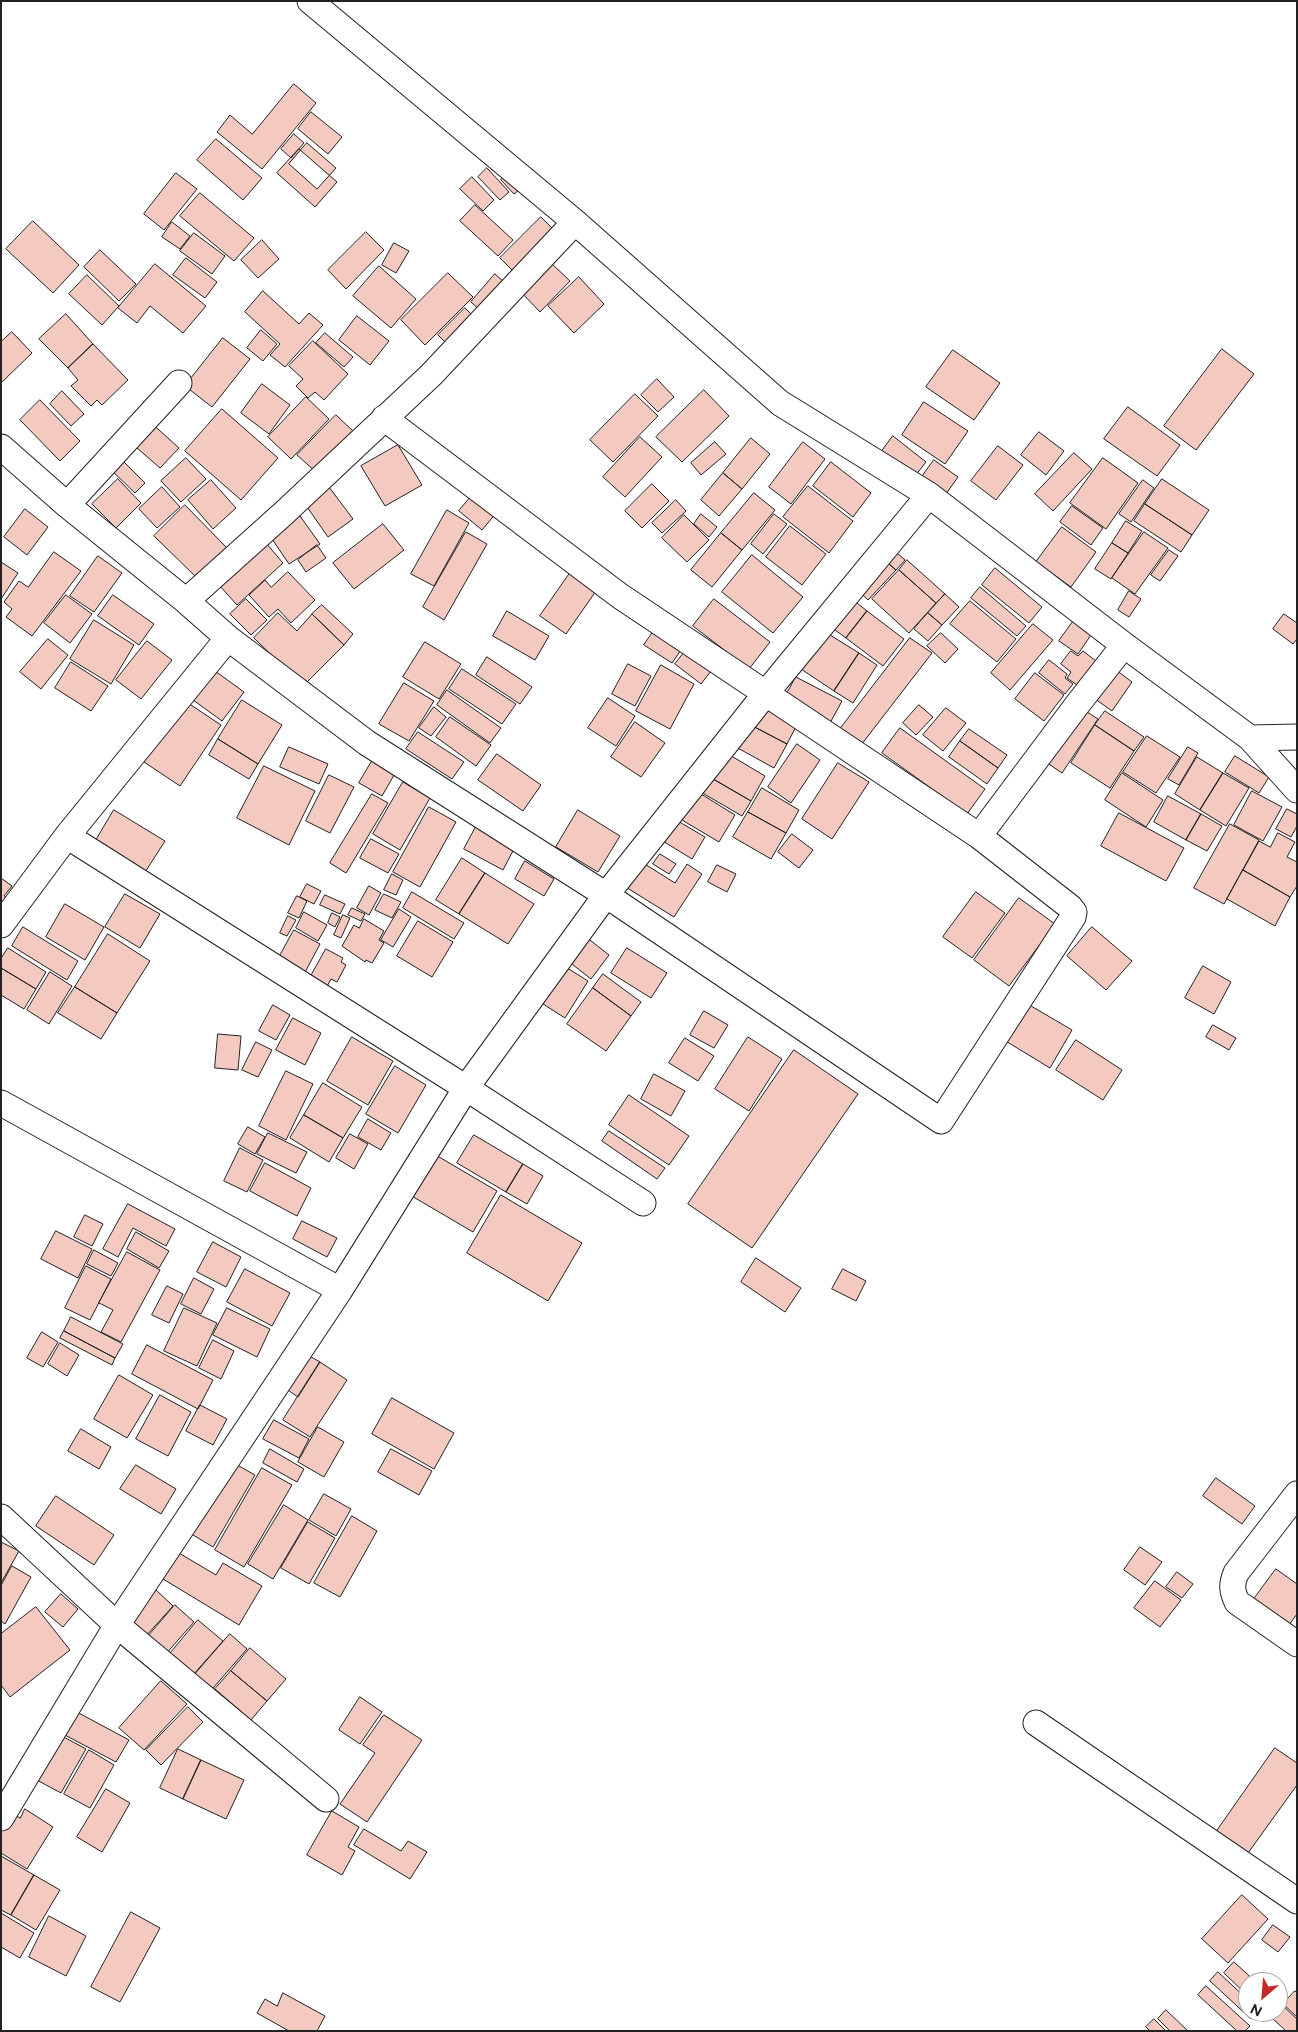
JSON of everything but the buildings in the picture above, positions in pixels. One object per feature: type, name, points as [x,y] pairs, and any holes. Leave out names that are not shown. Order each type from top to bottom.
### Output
[{"type":"street","points":[[310,1],[575,222],[780,403],[929,495],[1124,645],[1250,738],[1297,790]]},
{"type":"street","points":[[186,601],[431,375],[575,222]]},
{"type":"street","points":[[67,505],[180,383]]},
{"type":"street","points":[[1,447],[67,505],[186,601],[228,638],[367,743],[606,895],[941,1121],[1073,917],[1074,912],[979,836],[620,596],[384,418]]},
{"type":"street","points":[[1,1818],[117,1626],[340,1290],[466,1088],[606,895],[766,693],[929,495]]},
{"type":"street","points":[[1,925],[67,836],[228,638]]},
{"type":"street","points":[[979,836],[1077,704],[1124,645]]},
{"type":"street","points":[[1250,738],[1297,737]]},
{"type":"street","points":[[67,836],[466,1088],[643,1203]]},
{"type":"street","points":[[1,1102],[340,1290]]},
{"type":"street","points":[[1297,1494],[1236,1573],[1232,1583],[1232,1593],[1237,1602],[1297,1644]]},
{"type":"street","points":[[1,1517],[117,1626],[326,1799]]},
{"type":"street","points":[[1036,1723],[1297,1901]]}]
